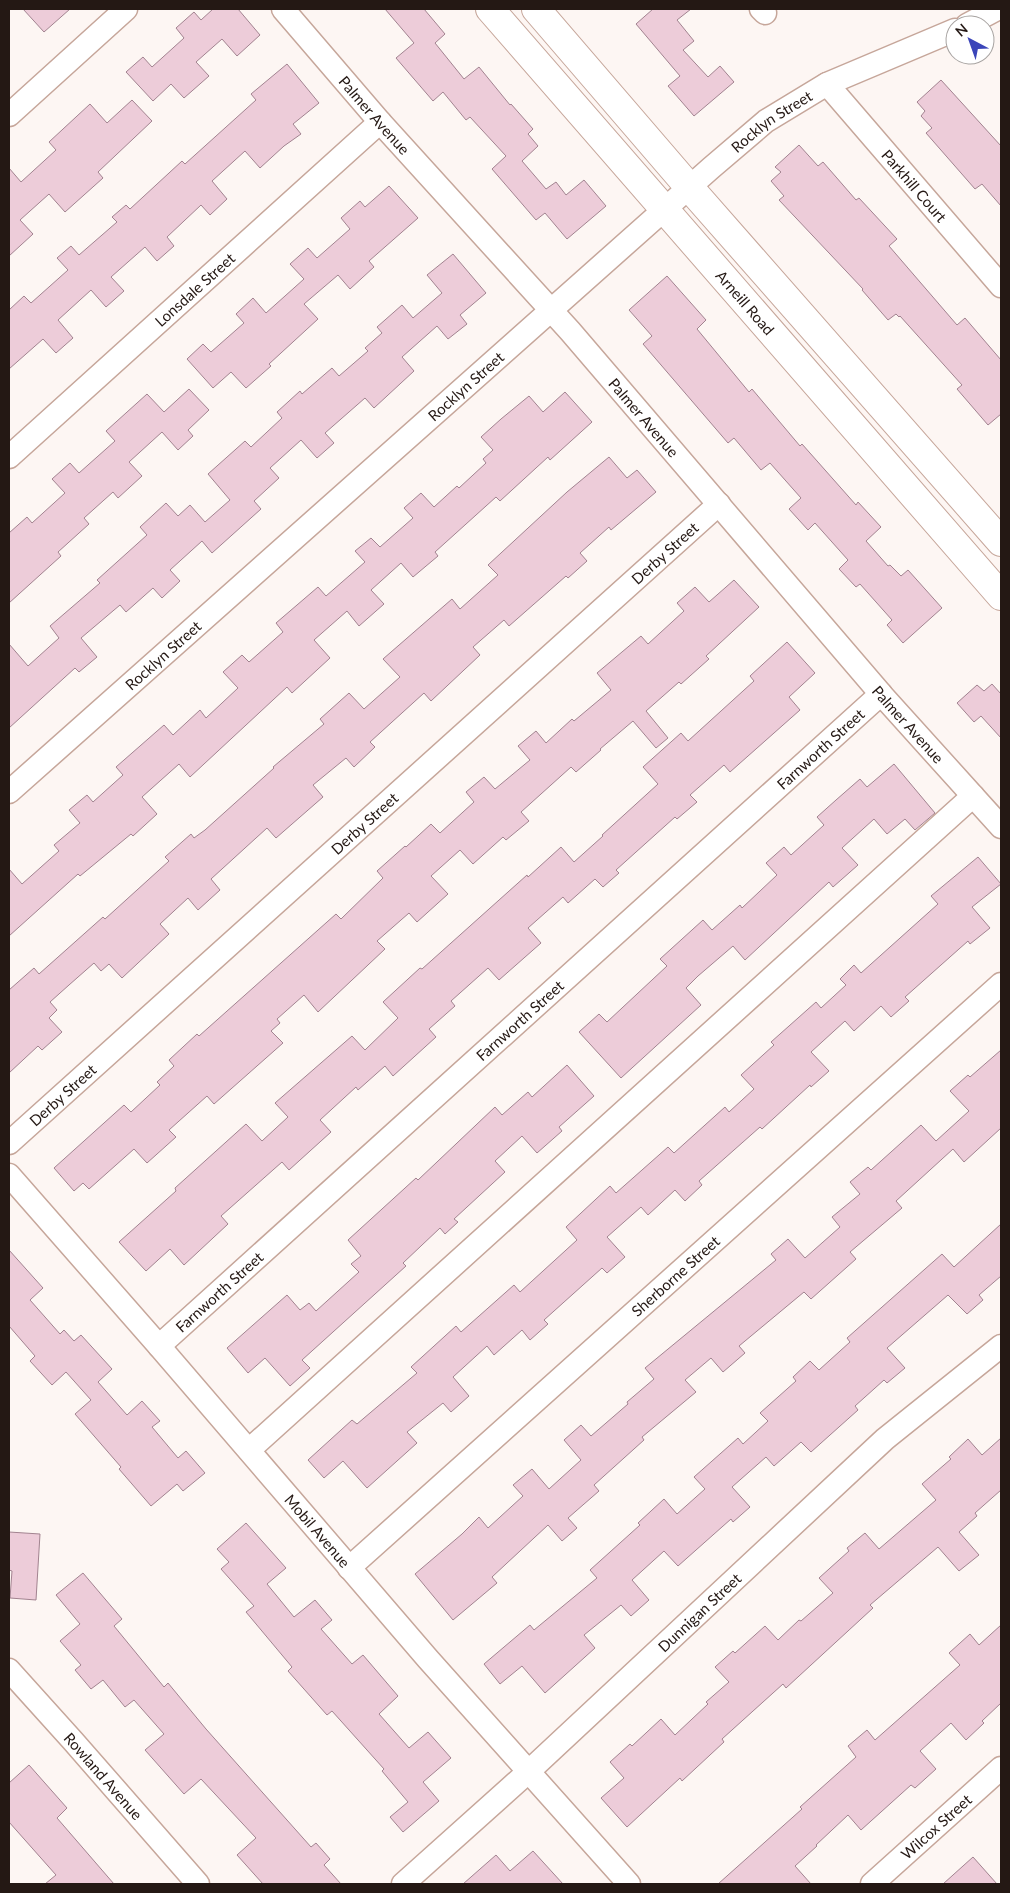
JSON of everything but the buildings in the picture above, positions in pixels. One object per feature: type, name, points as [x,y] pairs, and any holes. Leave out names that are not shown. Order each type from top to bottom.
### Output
[{"type":"main road","name":"Arneill Road","points":[[490,9],[1001,596]]},
{"type":"main road","points":[[536,9],[689,187],[1001,542]]},
{"type":"street","points":[[12,106],[126,9]]},
{"type":"street","name":"Palmer Avenue","points":[[283,9],[380,122],[551,311],[881,694],[1001,828]]},
{"type":"street","name":"Rocklyn Street","points":[[9,792],[689,187],[766,121],[827,84],[945,34]]},
{"type":"street","name":"Parkhill Court","points":[[827,84],[1001,286]]},
{"type":"street","name":"Lonsdale Street","points":[[9,457],[380,122]]},
{"type":"street","name":"Derby Street","points":[[9,1143],[719,504]]},
{"type":"street","name":"Farnworth Street","points":[[159,1346],[881,694]]},
{"type":"street","points":[[249,1450],[973,796]]},
{"type":"street","name":"Sherborne Street","points":[[349,1568],[1001,984]]},
{"type":"street","name":"Mobil Avenue","points":[[9,1175],[249,1450],[349,1568],[528,1772],[630,1884]]},
{"type":"street","name":"Dunnigan Street","points":[[403,1884],[528,1772],[885,1438],[1001,1346]]},
{"type":"street","name":"Rowland Avenue","points":[[9,1670],[198,1884]]},
{"type":"street","name":"Wilcox Street","points":[[872,1884],[1001,1768]]}]
